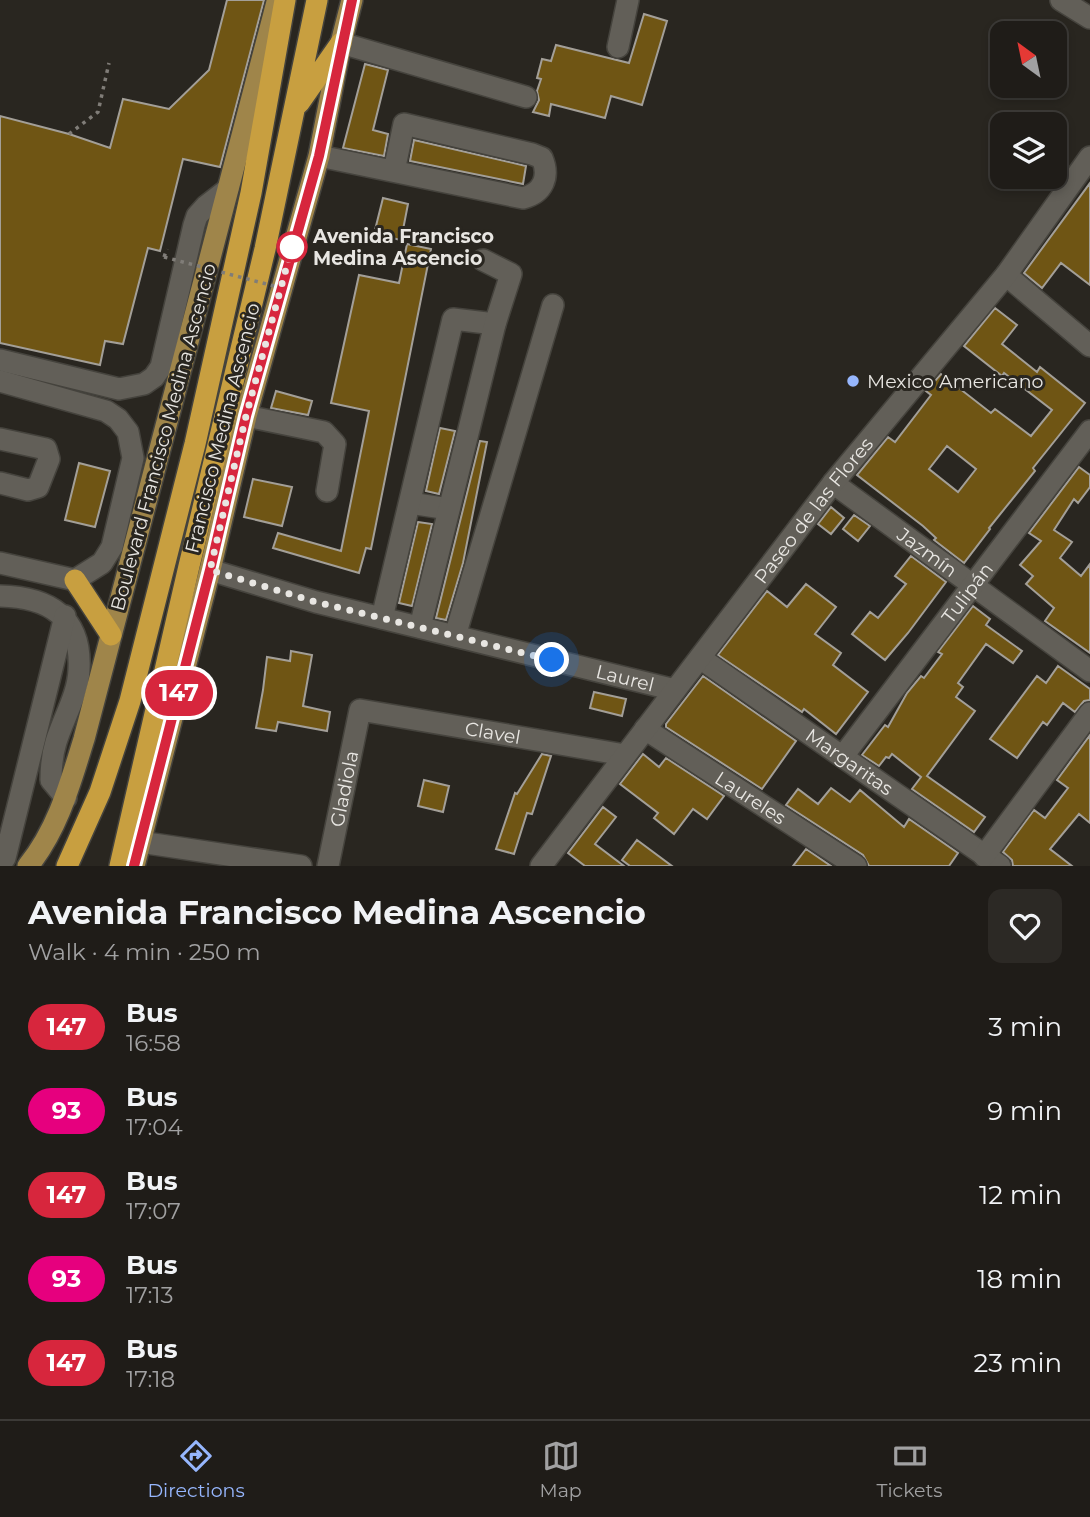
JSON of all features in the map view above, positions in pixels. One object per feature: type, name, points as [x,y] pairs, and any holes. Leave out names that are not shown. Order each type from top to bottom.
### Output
[{"type":"highway","name":"Francisco Medina Ascencio","points":[[66,866],[100,792],[130,701],[195,444],[248,206],[285,0]]},
{"type":"highway","name":"Francisco Medina Ascencio","points":[[120,866],[265,249],[317,0]]},
{"type":"highway","points":[[294,110],[341,43]]},
{"type":"highway","points":[[75,580],[111,635]]},
{"type":"main road","name":"Boulevard Francisco Medina Ascencio","points":[[28,866],[44,846],[66,798],[278,0]]},
{"type":"main road","name":"Francisco Medina Ascencio","points":[[134,866],[210,570],[246,416],[319,156],[352,0]]},
{"type":"street","points":[[618,47],[628,0]]},
{"type":"street","points":[[1061,0],[1090,18]]},
{"type":"street","points":[[341,43],[526,97]]},
{"type":"street","points":[[319,156],[523,198],[535,195],[541,189],[546,168],[542,158],[532,154],[404,124],[394,170]]},
{"type":"street","name":"Paseo de las Flores","points":[[544,865],[833,483],[1006,275],[1090,157]]},
{"type":"street","points":[[0,360],[119,389],[144,384],[154,377],[161,367],[197,216],[228,189]]},
{"type":"street","points":[[420,627],[495,324],[511,274],[483,260]]},
{"type":"street","points":[[1006,275],[1090,346]]},
{"type":"street","points":[[455,636],[553,305]]},
{"type":"street","points":[[382,618],[453,319],[495,324]]},
{"type":"street","points":[[0,381],[106,411],[118,419],[128,432],[133,458],[112,547],[102,563],[75,580],[0,563]]},
{"type":"street","points":[[246,416],[324,432],[330,437],[335,444],[327,491]]},
{"type":"street","name":"Tulipán","points":[[843,756],[1090,431]]},
{"type":"street","points":[[0,439],[46,449],[49,459],[38,487],[28,490],[0,483]]},
{"type":"street","name":"Jazmín","points":[[833,483],[1090,671]]},
{"type":"street","points":[[410,503],[449,509]]},
{"type":"street","name":"Laurel","points":[[210,570],[316,602],[675,690]]},
{"type":"street","points":[[0,596],[15,596],[43,603],[65,617],[76,637],[79,671],[69,711],[55,743],[51,780],[66,798]]},
{"type":"street","points":[[0,864],[5,858],[65,617]]},
{"type":"street","name":"Margaritas","points":[[699,659],[992,861]]},
{"type":"street","name":"Clavel","points":[[360,710],[625,755]]},
{"type":"street","name":"Gladiola","points":[[328,866],[360,710]]},
{"type":"street","points":[[992,861],[1090,713]]},
{"type":"street","name":"Laureles","points":[[645,729],[856,866]]},
{"type":"street","points":[[140,842],[301,866]]},
{"type":"path","points":[[69,134],[98,112],[109,63]]},
{"type":"path","points":[[164,257],[293,291]]},
{"type":"building","points":[[227,0],[264,0],[220,167],[183,159],[160,251],[148,248],[123,344],[105,341],[100,365],[0,343],[0,116],[110,148],[123,99],[169,109],[209,70]]},
{"type":"building","points":[[644,14],[667,21],[642,105],[611,96],[605,118],[551,104],[549,116],[533,112],[539,100],[537,91],[541,79],[537,78],[542,59],[551,61],[556,45],[629,63]]},
{"type":"building","points":[[365,64],[388,70],[373,130],[388,134],[384,156],[343,148]]},
{"type":"building","points":[[414,140],[526,166],[523,184],[410,161]]},
{"type":"building","points":[[1090,183],[1090,285],[1061,263],[1042,288],[1024,273]]},
{"type":"building","points":[[383,198],[408,204],[401,240],[374,234]]},
{"type":"building","points":[[407,244],[431,249],[371,549],[366,548],[359,573],[273,548],[278,533],[341,551],[369,411],[331,403],[359,275],[399,283]]},
{"type":"building","points":[[995,308],[1017,325],[1002,344],[1037,372],[1040,367],[1085,403],[1033,468],[1035,471],[964,563],[934,540],[936,538],[923,526],[857,475],[888,437],[895,442],[931,395],[926,391],[941,374],[991,413],[995,409],[1031,436],[1052,410],[964,346]],"holes":[[[947,446],[976,469],[958,492],[929,469]]]},
{"type":"building","points":[[276,391],[312,401],[308,415],[271,408]]},
{"type":"building","points":[[440,428],[455,431],[439,494],[426,491]]},
{"type":"building","points":[[480,441],[487,442],[463,563],[446,620],[436,618]]},
{"type":"building","points":[[79,463],[110,471],[95,527],[65,520]]},
{"type":"building","points":[[1079,467],[1090,475],[1090,487],[1078,503],[1074,499],[1054,530],[1072,542],[1060,558],[1081,576],[1090,564],[1090,653],[1045,621],[1054,608],[1026,584],[1033,576],[1020,565],[1041,541],[1029,533]]},
{"type":"building","points":[[253,479],[292,487],[282,526],[244,517]]},
{"type":"building","points":[[831,507],[844,518],[831,534],[818,524]]},
{"type":"building","points":[[854,515],[870,526],[858,541],[843,529]]},
{"type":"building","points":[[418,522],[432,524],[412,606],[399,603]]},
{"type":"building","points":[[911,556],[946,582],[885,660],[852,634],[870,612],[878,618],[906,584],[895,576]]},
{"type":"building","points":[[806,584],[836,607],[815,634],[841,653],[833,665],[868,692],[836,734],[804,709],[802,712],[718,655],[767,591],[787,607]]},
{"type":"building","points":[[973,606],[990,619],[986,625],[1022,651],[1013,663],[986,644],[958,683],[963,687],[956,697],[975,711],[927,776],[985,817],[974,832],[912,789],[921,777],[892,754],[879,766],[862,755],[885,725],[888,727],[907,693],[921,676],[924,678],[942,654],[938,652]]},
{"type":"building","points":[[291,651],[312,655],[303,706],[330,712],[327,731],[278,722],[276,731],[256,728],[267,657],[290,661]]},
{"type":"building","points":[[1058,666],[1090,689],[1090,700],[1084,701],[1075,712],[1063,703],[1047,725],[1043,722],[1017,758],[990,739],[1037,676],[1046,683]]},
{"type":"building","points":[[703,676],[796,741],[762,789],[666,727]]},
{"type":"building","points":[[594,692],[626,699],[622,716],[590,708]]},
{"type":"building","points":[[1090,735],[1090,823],[1079,814],[1050,849],[1072,866],[1013,866],[1012,860],[1003,852],[1034,810],[1045,818],[1068,788],[1057,780]]},
{"type":"building","points":[[542,754],[551,756],[532,814],[527,813],[514,854],[496,849],[515,793],[517,794]]},
{"type":"building","points":[[643,754],[659,767],[666,758],[724,796],[707,819],[693,809],[674,834],[654,818],[658,813],[620,784]]},
{"type":"building","points":[[424,780],[449,786],[443,812],[418,806]]},
{"type":"building","points":[[831,788],[850,802],[860,790],[904,827],[909,819],[958,853],[949,866],[869,866],[863,855],[786,805],[798,789],[818,804]]},
{"type":"building","points":[[603,807],[616,817],[595,844],[624,866],[585,866],[568,853]]},
{"type":"building","points":[[637,840],[672,866],[630,866],[622,860]]},
{"type":"building","points":[[806,849],[831,866],[793,866]]},
{"type":"bus line","name":"147","points":[[134,866],[210,570],[246,416],[319,156],[352,0]]},
{"type":"place","name":"Avenida Francisco Medina Ascencio","points":[[292,247]]},
{"type":"place","name":"Mexico Americano","points":[[853,381]]},
{"type":"route","points":[[292,247],[246,416],[210,570],[316,602],[552,660]]}]
